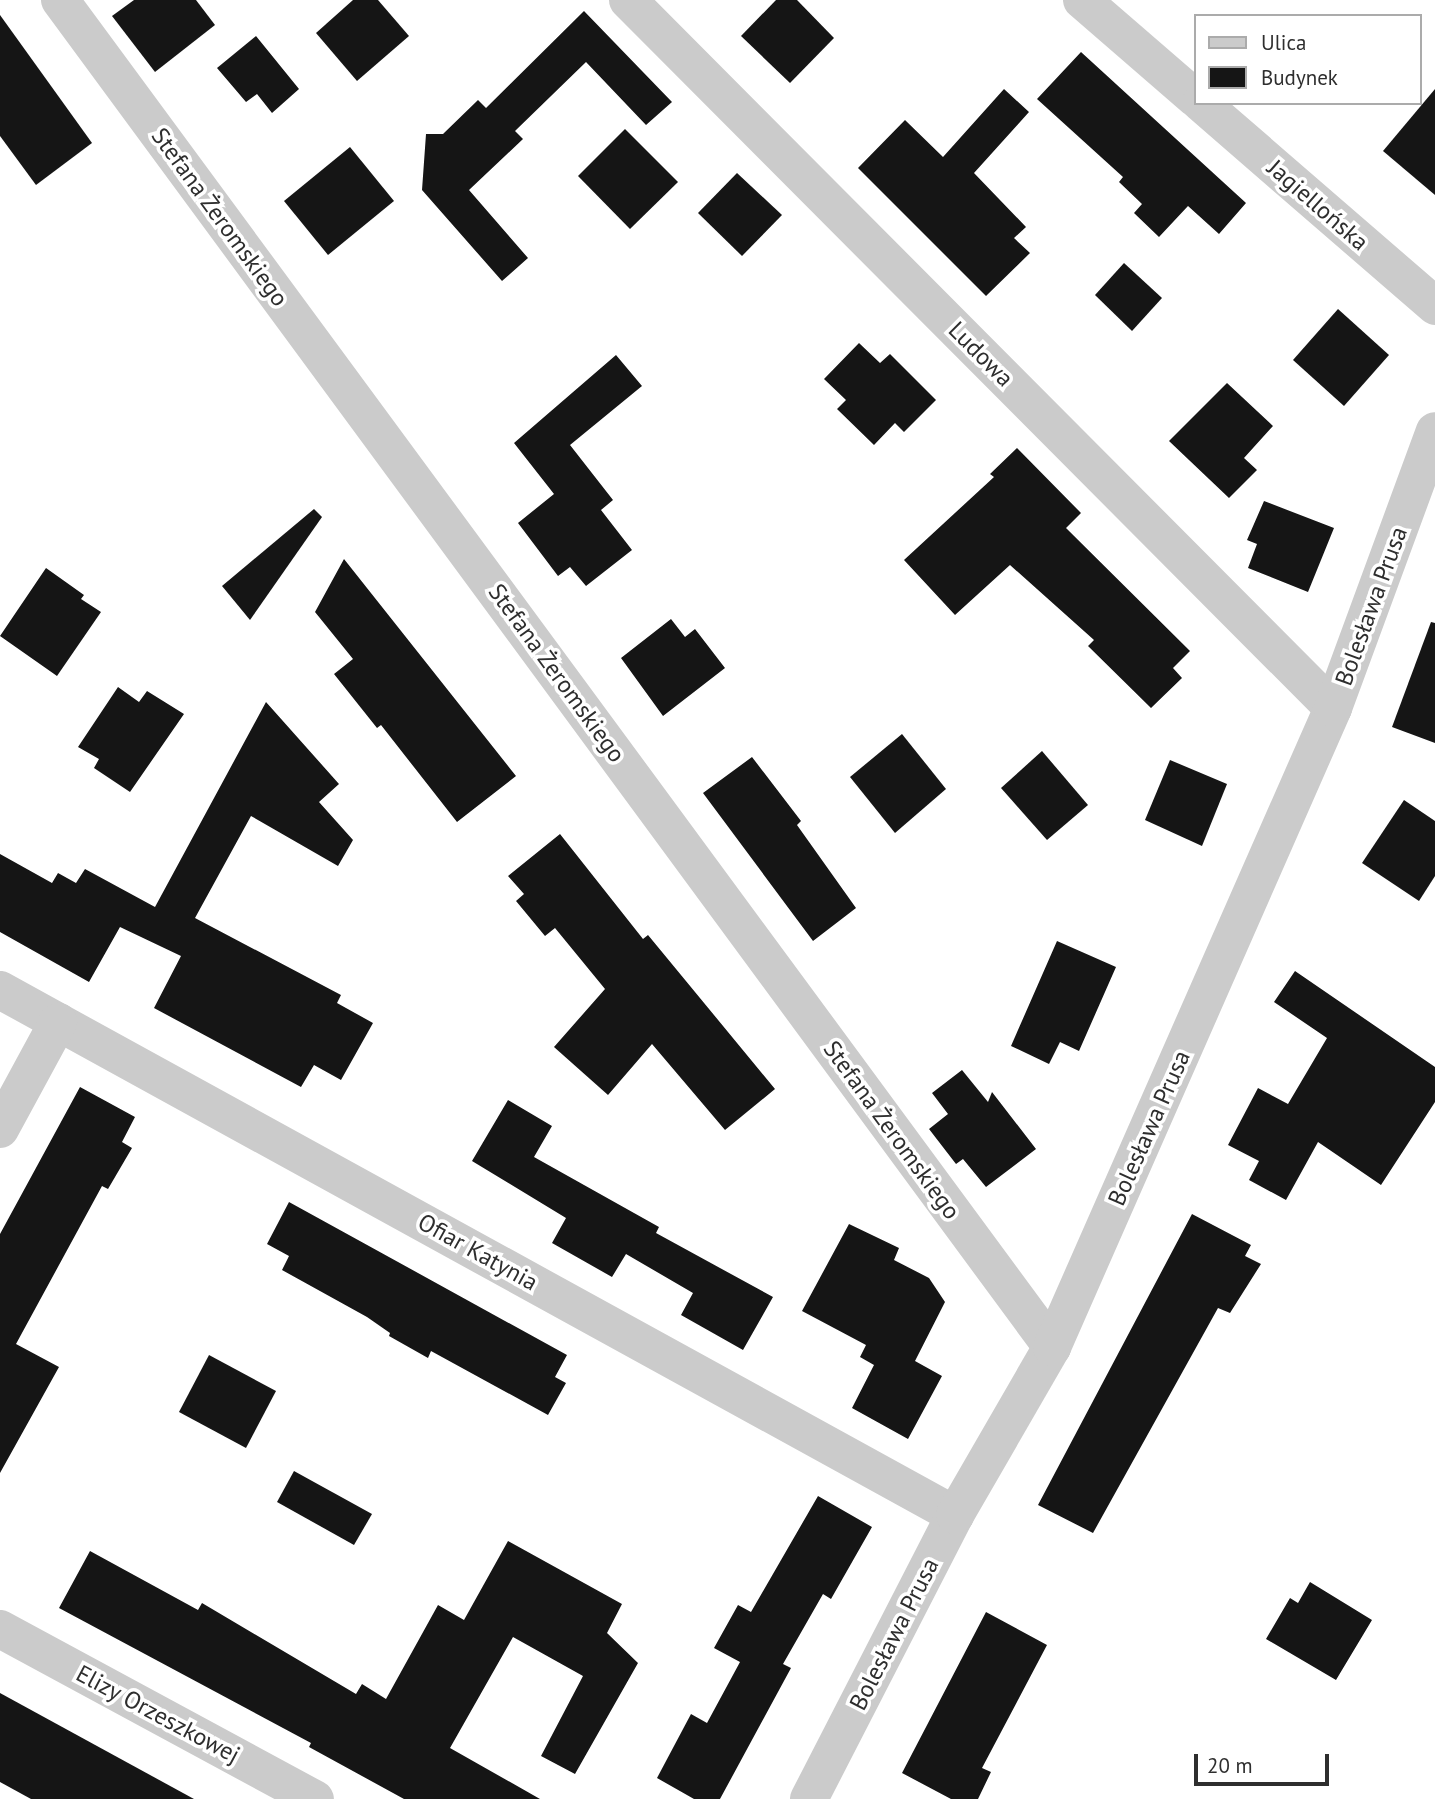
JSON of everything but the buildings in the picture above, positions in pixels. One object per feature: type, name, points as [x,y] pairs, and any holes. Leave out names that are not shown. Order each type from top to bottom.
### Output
[{"type":"street","name":"Stefana Żeromskiego","points":[[60,0],[1052,1347]]},
{"type":"street","name":"Ludowa","points":[[628,0],[1333,708]]},
{"type":"street","points":[[1082,0],[1194,97]]},
{"type":"street","name":"Jagiellońska","points":[[1203,105],[1435,306]]},
{"type":"street","name":"Bolesława Prusa","points":[[809,1799],[955,1515],[1052,1347],[1333,708],[1435,432]]},
{"type":"street","name":"Ofiar Katynia","points":[[0,990],[955,1515]]},
{"type":"street","points":[[0,1129],[58,1022]]},
{"type":"street","name":"Elizy Orzeszkowej","points":[[0,1629],[316,1799]]}]
